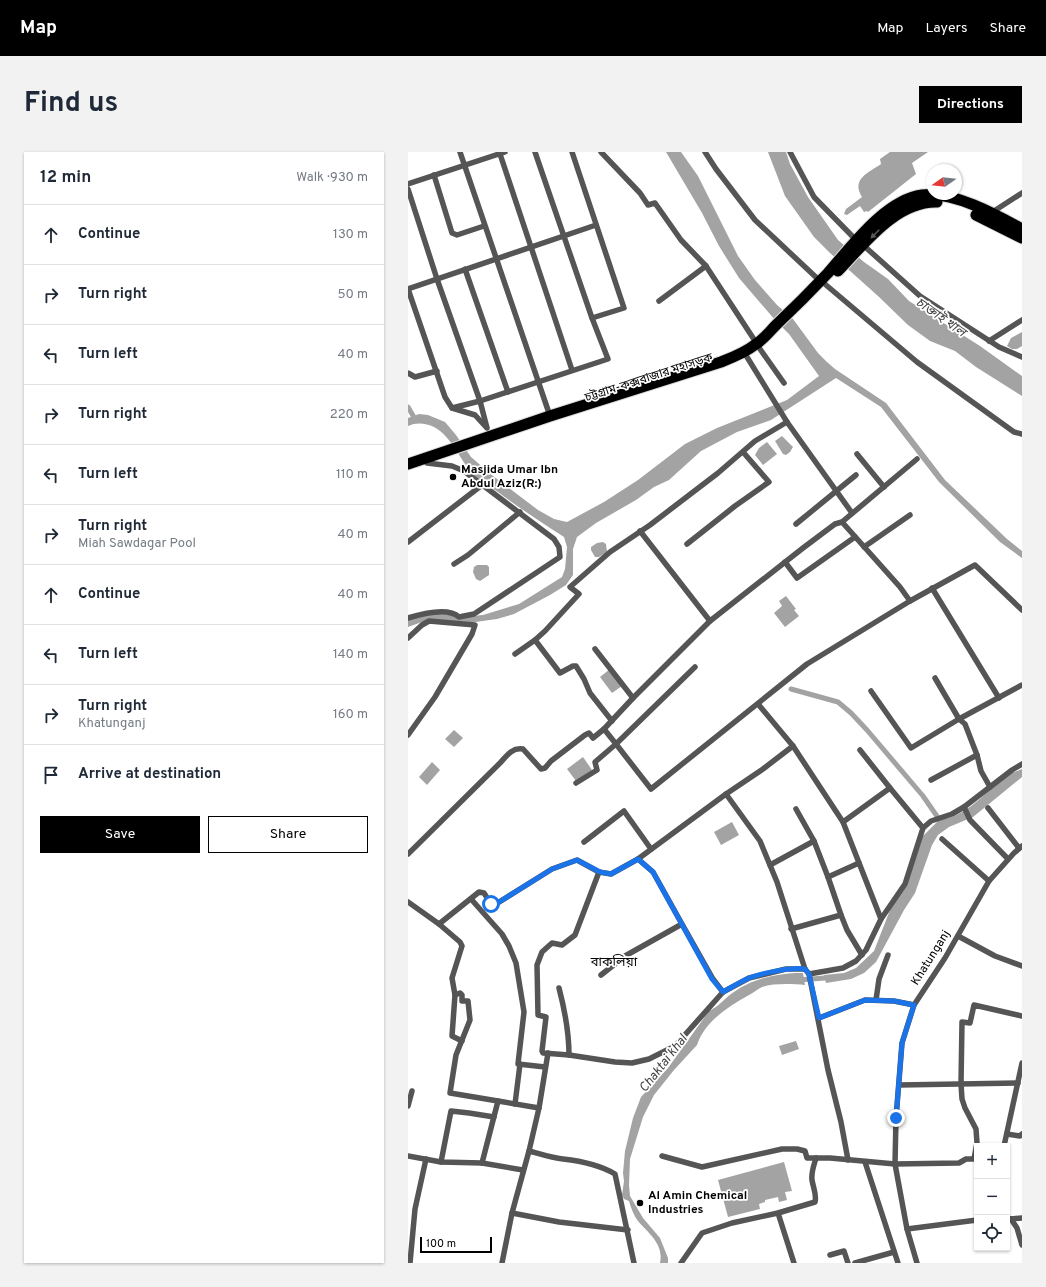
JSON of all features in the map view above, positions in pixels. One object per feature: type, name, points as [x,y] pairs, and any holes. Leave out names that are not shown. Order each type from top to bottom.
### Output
[{"type":"highway","points":[[859,244],[883,214],[900,202],[922,195],[948,197],[962,201],[990,213],[1014,228],[1022,238]]},
{"type":"highway","points":[[859,244],[904,210],[924,203],[944,202],[1014,228]]},
{"type":"highway","name":"চট্টগ্রাম-কক্সবাজার মহাসড়ক","points":[[479,444],[489,432],[722,368],[747,357],[796,310],[859,244]]},
{"type":"highway","name":"চট্টগ্রাম-কক্সবাজার মহাসড়ক","points":[[408,464],[552,423],[721,362],[759,346]]},
{"type":"highway","name":"চট্টগ্রাম-কক্সবাজার মহাসড়ক","points":[[408,470],[427,463],[439,456]]},
{"type":"street","points":[[460,152],[550,416]]},
{"type":"street","points":[[452,408],[480,401],[608,359],[592,318],[535,152]]},
{"type":"street","points":[[572,152],[624,308],[592,318]]},
{"type":"street","points":[[601,152],[640,193],[648,205],[655,203],[681,240],[706,266],[784,382]]},
{"type":"street","points":[[705,152],[716,169],[756,220],[826,279],[918,362],[1014,432],[1022,434]]},
{"type":"street","points":[[790,152],[814,197],[859,244],[920,296],[988,341],[1022,357]]},
{"type":"street","points":[[408,184],[502,153],[531,247],[572,370]]},
{"type":"street","points":[[434,176],[452,232],[457,235],[484,226]]},
{"type":"street","points":[[408,189],[437,279],[480,401],[489,432]]},
{"type":"street","points":[[990,213],[1022,193]]},
{"type":"street","points":[[489,432],[475,415],[452,408],[445,397],[408,289],[495,258],[596,225]]},
{"type":"street","points":[[659,300],[706,266]]},
{"type":"street","points":[[465,269],[508,392]]},
{"type":"street","points":[[988,341],[1022,320]]},
{"type":"street","points":[[747,357],[787,422],[852,513]]},
{"type":"street","points":[[408,373],[410,376],[414,377],[437,371]]},
{"type":"street","points":[[515,654],[545,631],[579,594],[570,587],[610,552],[718,473],[755,441],[787,422]]},
{"type":"street","points":[[687,544],[735,506],[769,482],[743,452]]},
{"type":"street","points":[[857,454],[884,487]]},
{"type":"street","points":[[408,854],[501,762],[509,752],[523,749],[541,769],[545,768],[585,735],[589,733],[593,738],[604,730],[633,698],[710,621],[835,524],[842,522],[917,459]]},
{"type":"street","points":[[408,618],[434,612],[454,613],[459,617],[474,614],[560,557],[559,547],[554,539],[464,471],[452,466],[427,463]]},
{"type":"street","points":[[796,524],[856,475]]},
{"type":"street","points":[[408,542],[482,485]]},
{"type":"street","points":[[454,564],[520,512]]},
{"type":"street","points":[[864,547],[910,515]]},
{"type":"street","points":[[842,522],[910,601]]},
{"type":"street","points":[[640,531],[710,621]]},
{"type":"street","points":[[785,562],[797,578],[855,537]]},
{"type":"street","points":[[604,730],[651,789],[808,664],[910,601],[975,565],[1022,610]]},
{"type":"street","points":[[932,588],[999,698]]},
{"type":"street","points":[[408,638],[422,625],[430,621],[475,625],[472,634],[435,697],[408,735]]},
{"type":"street","points":[[535,640],[560,673],[576,666],[590,693],[612,721]]},
{"type":"street","points":[[595,649],[633,698]]},
{"type":"street","points":[[576,783],[597,770],[595,762],[616,744],[695,667]]},
{"type":"street","points":[[935,678],[959,719],[965,724],[981,771],[990,787]]},
{"type":"street","points":[[871,691],[911,748],[959,719],[1022,685]]},
{"type":"street","points":[[758,704],[793,746],[843,822],[881,918]]},
{"type":"street","points":[[439,924],[479,892],[484,893],[491,904],[496,904],[552,869],[577,860],[600,872],[611,874],[651,850],[793,746]]},
{"type":"street","points":[[860,750],[923,828]]},
{"type":"street","points":[[931,780],[976,755]]},
{"type":"street","points":[[600,872],[575,935],[562,945],[552,943],[542,952],[537,965],[538,1015],[546,1017],[542,1051],[543,1053],[632,1063],[650,1059],[675,1046],[723,992],[749,978],[786,969],[808,973],[843,968],[856,961],[868,946],[881,918],[905,884],[923,828],[931,821],[952,814],[964,807],[1022,764]]},
{"type":"street","points":[[843,822],[890,788]]},
{"type":"street","points":[[726,794],[760,841],[777,882],[791,929],[808,973],[819,1018],[828,1070],[841,1122],[848,1160]]},
{"type":"street","points":[[964,807],[970,820],[1008,859]]},
{"type":"street","points":[[988,808],[1021,847]]},
{"type":"street","points":[[796,809],[814,841],[847,930],[862,955]]},
{"type":"street","points":[[584,842],[624,811],[651,850]]},
{"type":"street","points":[[942,839],[989,881]]},
{"type":"street","points":[[770,865],[814,841]]},
{"type":"street","name":"Khatunganj","points":[[917,1263],[907,1229],[895,1164],[896,1118],[902,1043],[914,1005],[945,958],[989,881],[1008,859],[1021,847]]},
{"type":"street","points":[[638,859],[653,872],[712,979],[723,992]]},
{"type":"street","points":[[828,877],[859,863]]},
{"type":"street","points":[[471,899],[502,934],[510,946],[516,963],[524,1012],[515,1104]]},
{"type":"street","points":[[408,902],[439,924],[460,942],[462,946],[452,978],[455,995],[452,1036],[462,1041]]},
{"type":"street","points":[[791,929],[841,915]]},
{"type":"street","points":[[601,975],[626,956],[682,924]]},
{"type":"street","points":[[958,936],[995,956],[1022,966]]},
{"type":"street","points":[[876,1000],[879,980],[888,955]]},
{"type":"street","points":[[559,988],[570,1038],[569,1055]]},
{"type":"street","points":[[455,995],[462,994],[462,1001],[469,1002],[470,1020],[456,1055],[450,1093],[539,1108]]},
{"type":"street","points":[[819,1018],[865,1000],[894,1001],[914,1005]]},
{"type":"street","points":[[662,1156],[702,1168],[782,1149],[797,1149],[805,1151],[807,1158],[895,1164],[959,1163],[966,1159],[974,1160],[977,1143],[976,1129],[962,1099],[962,1022],[970,1023],[974,1005],[1022,1016]]},
{"type":"street","points":[[502,1263],[512,1213],[539,1108],[548,1053]]},
{"type":"street","points":[[1005,1143],[1022,1063]]},
{"type":"street","points":[[520,1064],[546,1067]]},
{"type":"street","points":[[899,1086],[1018,1083]]},
{"type":"street","points":[[408,1106],[412,1091]]},
{"type":"street","points":[[482,1163],[498,1101]]},
{"type":"street","points":[[441,1162],[451,1112],[494,1117]]},
{"type":"street","points":[[1007,1134],[1020,1136],[1022,1134]]},
{"type":"street","points":[[529,1151],[560,1159],[574,1160],[594,1165],[615,1174],[634,1263]]},
{"type":"street","points":[[408,1156],[441,1162],[482,1163],[523,1170]]},
{"type":"street","points":[[681,1263],[702,1233],[732,1223],[778,1213],[815,1202],[816,1198],[812,1180],[812,1172],[816,1158]]},
{"type":"street","points":[[410,1263],[415,1209],[426,1159]]},
{"type":"street","points":[[865,1162],[898,1263]]},
{"type":"street","points":[[512,1213],[559,1222],[628,1230]]},
{"type":"street","points":[[778,1213],[794,1263]]},
{"type":"street","points":[[1010,1218],[1022,1218]]},
{"type":"street","points":[[1010,1219],[1017,1228],[1022,1244]]},
{"type":"street","points":[[907,1229],[974,1220]]},
{"type":"street","points":[[830,1254],[844,1251],[848,1263]]},
{"type":"street","points":[[855,1263],[894,1252]]},
{"type":"shaded area","points":[[666,152],[681,152],[698,176],[738,256],[755,280],[777,305],[793,319],[818,353],[835,369],[886,403],[945,480],[1007,539],[1022,551],[1022,558],[1000,542],[939,482],[881,407],[836,378],[771,420],[737,432],[701,451],[669,480],[654,487],[636,500],[596,523],[577,537],[573,549],[573,575],[566,585],[550,595],[514,614],[497,619],[468,623],[422,622],[408,627],[408,619],[429,613],[472,616],[483,615],[519,604],[562,577],[565,569],[567,547],[564,537],[475,476],[451,443],[440,431],[434,427],[424,424],[414,424],[408,426],[408,418],[419,414],[428,415],[445,422],[471,457],[493,476],[538,510],[554,519],[567,522],[604,502],[638,480],[685,444],[717,428],[787,400],[819,376],[789,334],[739,278],[719,246],[702,213]]},
{"type":"shaded area","points":[[768,152],[786,152],[790,164],[808,197],[838,240],[864,262],[888,279],[909,301],[980,346],[1022,376],[1022,396],[976,367],[955,351],[930,341],[908,325],[830,253],[814,237],[785,196]]},
{"type":"shaded area","points":[[890,152],[928,152],[912,163],[916,174],[868,212],[864,212],[860,206],[847,215],[844,214],[846,209],[862,197],[858,186],[862,177],[881,164],[880,159]]},
{"type":"shaded area","points":[[1022,332],[1022,346],[1017,349],[1012,349],[1007,346],[1011,338]]},
{"type":"shaded area","points":[[782,436],[793,447],[786,455],[783,454],[775,441]]},
{"type":"shaded area","points":[[767,442],[777,454],[763,465],[755,455],[759,448]]},
{"type":"shaded area","points":[[603,542],[606,544],[607,552],[599,557],[595,557],[591,547],[597,543]]},
{"type":"shaded area","points":[[477,565],[487,565],[489,567],[489,575],[480,581],[476,579],[473,572],[474,567]]},
{"type":"shaded area","points":[[786,596],[796,609],[794,610],[799,616],[785,627],[774,613],[782,606],[779,601]]},
{"type":"shaded area","points":[[610,669],[622,686],[612,693],[600,677]]},
{"type":"shaded area","points":[[454,730],[463,738],[454,747],[445,739]]},
{"type":"shaded area","points":[[583,757],[592,770],[576,781],[567,769]]},
{"type":"shaded area","points":[[432,762],[440,770],[427,785],[419,777]]},
{"type":"shaded area","points":[[1022,769],[1022,777],[973,817],[949,827],[938,835],[932,845],[915,893],[904,910],[876,962],[864,973],[851,979],[826,983],[824,975],[844,973],[856,968],[874,951],[892,905],[903,891],[921,838],[940,819],[949,818],[967,809],[1008,775]]},
{"type":"shaded area","points":[[732,822],[739,835],[721,845],[714,832]]},
{"type":"shaded area","points":[[803,973],[805,985],[778,984],[762,987],[733,1004],[711,1022],[701,1036],[697,1045],[654,1095],[643,1117],[630,1159],[630,1196],[643,1218],[660,1238],[668,1258],[668,1263],[660,1263],[661,1256],[658,1245],[637,1219],[629,1201],[624,1199],[622,1195],[625,1151],[633,1118],[641,1097],[668,1068],[709,1011],[715,1008],[731,994],[754,981],[778,975]]},
{"type":"shaded area","points":[[796,1041],[799,1049],[782,1055],[779,1046]]},
{"type":"shaded area","points":[[784,1162],[792,1191],[785,1192],[787,1200],[779,1202],[778,1197],[765,1200],[765,1202],[759,1204],[760,1209],[728,1217],[718,1180]]},
{"type":"waterway","points":[[408,407],[415,419]]},
{"type":"waterway","points":[[791,689],[838,702],[851,713],[923,796],[941,822]]},
{"type":"waterway","name":"Chaktai khal","points":[[798,980],[825,978]]},
{"type":"place","name":"Masjida Umar Ibn Abdul Aziz(R:)","points":[[453,477]]},
{"type":"place","name":"Al Amin Chemical Industries","points":[[640,1203]]},
{"type":"district","name":"বাকলিয়া","points":[[614,963]]},
{"type":"route","points":[[491,904],[496,904],[552,869],[577,860],[600,872],[611,874],[638,859],[653,872],[666,893],[712,979],[723,992],[749,978],[786,969],[801,968],[805,969],[809,974],[819,1018],[865,1000],[894,1001],[914,1005],[902,1043],[896,1118]]},
{"type":"water label","name":"চাক্তাই খাল","points":[[940,318]]}]
